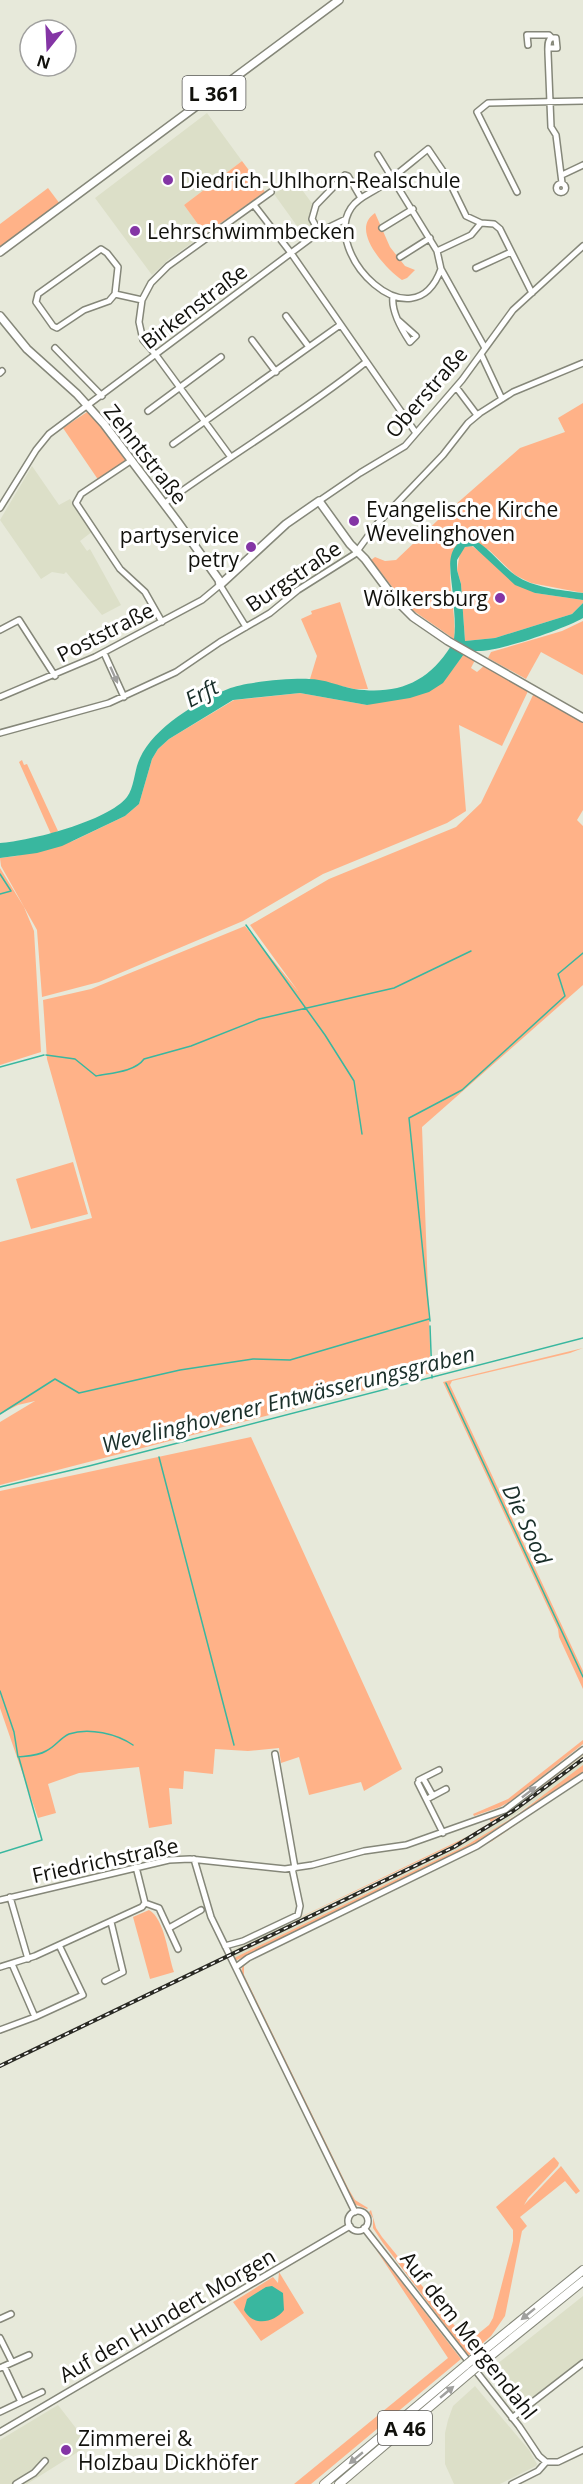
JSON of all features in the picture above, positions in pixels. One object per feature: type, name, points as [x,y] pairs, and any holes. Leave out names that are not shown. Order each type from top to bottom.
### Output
[{"type":"highway","name":"A 46","points":[[339,2484],[583,2270]]},
{"type":"highway","name":"A 46","points":[[324,2484],[583,2281]]},
{"type":"main road","name":"L 361","points":[[0,252],[339,0]]},
{"type":"main road","name":"Zehntstraße","points":[[0,316],[30,352],[88,406],[165,503],[219,580],[220,585]]},
{"type":"main road","points":[[319,501],[347,541],[402,606],[448,641],[583,718]]},
{"type":"main road","name":"Oberstraße","points":[[220,585],[286,524],[319,501]]},
{"type":"street","points":[[528,45],[527,35],[549,35],[552,38],[548,48],[551,127],[556,135],[562,183]]},
{"type":"street","points":[[517,192],[477,112],[488,103],[583,101]]},
{"type":"street","name":"Birkenstraße","points":[[0,508],[43,440],[319,232],[346,219],[350,208],[361,198],[428,150],[447,177],[466,216],[481,223]]},
{"type":"street","points":[[378,155],[430,238],[437,251],[441,269],[485,348]]},
{"type":"street","points":[[562,175],[583,165]]},
{"type":"street","points":[[319,232],[312,219],[314,208],[345,175],[348,176],[361,198]]},
{"type":"street","points":[[230,456],[156,355],[146,345],[141,333],[139,314],[142,300],[151,283],[162,271],[271,192]]},
{"type":"street","points":[[254,205],[416,433]]},
{"type":"street","points":[[382,228],[413,209]]},
{"type":"street","points":[[346,219],[347,240],[355,261],[372,283],[393,297],[407,299],[421,294],[434,282],[441,269]]},
{"type":"street","points":[[437,251],[471,236],[481,223],[494,224],[500,229],[532,293]]},
{"type":"street","points":[[400,257],[430,238]]},
{"type":"street","name":"Oberstraße","points":[[319,501],[356,475],[402,448],[456,387],[513,310],[583,246]]},
{"type":"street","points":[[100,249],[107,253],[118,267],[115,294],[109,301],[84,310],[57,328],[52,325],[35,301],[38,294],[100,249]]},
{"type":"street","points":[[477,268],[511,252]]},
{"type":"street","points":[[115,294],[142,300]]},
{"type":"street","points":[[393,297],[398,320]]},
{"type":"street","points":[[286,316],[309,347]]},
{"type":"street","points":[[173,444],[340,325]]},
{"type":"street","points":[[252,340],[276,372]]},
{"type":"street","points":[[55,348],[102,396]]},
{"type":"street","points":[[481,354],[502,399]]},
{"type":"street","points":[[148,411],[221,357]]},
{"type":"street","points":[[165,503],[230,456],[325,395],[366,362]]},
{"type":"street","points":[[358,552],[364,540],[477,415],[528,385],[583,363]]},
{"type":"street","points":[[456,387],[477,415]]},
{"type":"street","points":[[132,460],[81,494],[76,500],[120,569],[145,592],[162,622]]},
{"type":"street","points":[[347,541],[364,540]]},
{"type":"street","name":"Burgstraße","points":[[0,733],[82,712],[124,697],[174,673],[272,611],[298,590],[358,552]]},
{"type":"street","name":"Poststraße","points":[[0,697],[55,676],[104,653],[202,600],[220,585]]},
{"type":"street","name":"Zehntstraße","points":[[220,585],[246,627]]},
{"type":"street","points":[[0,630],[19,620],[55,676]]},
{"type":"street","points":[[104,653],[124,697]]},
{"type":"street","name":"Friedrichstraße","points":[[0,1900],[67,1886],[169,1860],[194,1859],[274,1869],[294,1868],[364,1851],[406,1845],[512,1806],[583,1750]]},
{"type":"street","points":[[225,1946],[243,1941],[298,1915],[300,1906],[275,1754]]},
{"type":"street","points":[[420,1780],[439,1770]]},
{"type":"street","points":[[236,1967],[248,1958],[493,1837],[583,1776]]},
{"type":"street","points":[[420,1780],[433,1796]]},
{"type":"street","points":[[420,1780],[426,1799],[443,1833]]},
{"type":"street","points":[[426,1799],[446,1789]]},
{"type":"street","points":[[194,1859],[208,1910],[355,2212]]},
{"type":"street","points":[[136,1868],[145,1903]]},
{"type":"street","points":[[10,1897],[28,1959]]},
{"type":"street","points":[[0,1967],[28,1959],[111,1922],[142,1907],[145,1903]]},
{"type":"street","points":[[145,1903],[158,1907],[178,1948]]},
{"type":"street","points":[[169,1928],[201,1910]]},
{"type":"street","points":[[105,1982],[123,1972],[111,1922]]},
{"type":"street","points":[[0,2030],[35,2018],[83,1995],[59,1945]]},
{"type":"street","points":[[12,1964],[35,2018]]},
{"type":"street","points":[[355,2212],[366,2215],[368,2224],[364,2229],[356,2230],[350,2226],[349,2218],[355,2212]]},
{"type":"street","name":"Auf den Hundert Morgen","points":[[0,2432],[350,2226]]},
{"type":"street","name":"Auf dem Mergendahl","points":[[364,2229],[512,2418],[539,2456],[546,2462]]},
{"type":"street","points":[[0,2319],[11,2314]]},
{"type":"street","points":[[0,2338],[12,2362]]},
{"type":"street","points":[[21,2402],[2,2367],[29,2355]]},
{"type":"street","points":[[512,2418],[583,2363]]},
{"type":"street","points":[[0,2412],[42,2392]]},
{"type":"street","points":[[513,2484],[538,2471],[546,2462],[558,2462],[583,2450]]},
{"type":"street","points":[[16,2484],[34,2474],[45,2461]]},
{"type":"shaded area","name":"Diedrich-Uhlhorn-Realschule","points":[[207,113],[242,161],[184,205],[205,234],[169,259],[152,275],[95,198]]},
{"type":"shaded area","points":[[242,161],[265,192],[205,234],[184,205]]},
{"type":"shaded area","points":[[294,179],[314,206],[310,218],[314,230],[305,237],[274,194]]},
{"type":"shaded area","points":[[48,188],[60,204],[0,247],[0,224]]},
{"type":"shaded area","points":[[375,213],[390,247],[405,266],[415,270],[407,278],[402,280],[387,267],[368,239],[366,229],[368,220]]},
{"type":"shaded area","points":[[583,403],[583,593],[531,583],[515,575],[489,550],[461,540],[451,561],[450,574],[454,639],[408,607],[371,560],[375,557],[385,561],[396,560],[520,448],[565,432],[558,418]]},
{"type":"shaded area","points":[[87,412],[102,426],[129,460],[99,481],[63,428]]},
{"type":"shaded area","points":[[32,466],[59,505],[70,499],[93,531],[80,541],[87,551],[90,549],[121,605],[102,615],[66,572],[64,574],[52,572],[41,579],[0,520]]},
{"type":"shaded area","points":[[472,546],[535,593],[583,600],[583,603],[572,614],[495,638],[465,641],[461,584],[457,570],[460,552],[465,547]]},
{"type":"shaded area","points":[[340,602],[368,689],[354,689],[310,679],[317,656],[301,619],[312,614],[311,611]]},
{"type":"shaded area","points":[[583,621],[583,675],[541,652],[526,679],[488,658],[491,652],[562,631]]},
{"type":"shaded area","points":[[464,654],[475,660],[471,668],[477,672],[485,665],[529,689],[502,746],[459,725],[466,811],[447,823],[323,874],[243,921],[99,982],[42,997],[37,930],[1,866],[0,858],[73,841],[125,816],[139,804],[152,759],[158,749],[169,739],[234,700],[300,693],[367,705],[452,670]]},
{"type":"shaded area","points":[[534,693],[583,722],[583,810],[577,820],[583,826],[583,985],[422,1127],[431,1373],[0,1485],[0,1422],[35,1401],[18,1405],[0,1414],[0,1242],[92,1218],[47,1059],[43,1000],[91,989],[245,926],[298,991],[250,925],[329,879],[456,827],[481,803]]},
{"type":"shaded area","points":[[22,760],[24,765],[27,764],[58,831],[51,834],[19,762]]},
{"type":"shaded area","points":[[0,868],[24,907],[34,931],[41,1052],[0,1065]]},
{"type":"shaded area","points":[[73,1162],[88,1214],[31,1229],[16,1179]]},
{"type":"shaded area","points":[[583,1348],[452,1381],[450,1385],[583,1671],[583,1689],[559,1637],[558,1629],[443,1382]]},
{"type":"shaded area","points":[[251,1437],[402,1769],[364,1791],[361,1782],[309,1795],[299,1757],[281,1763],[279,1748],[248,1751],[215,1749],[213,1774],[184,1771],[183,1789],[169,1788],[172,1824],[149,1828],[139,1767],[79,1773],[48,1784],[56,1813],[38,1818],[0,1708],[0,1491]]},
{"type":"shaded area","points":[[583,1740],[583,1744],[511,1801],[474,1816],[473,1814],[508,1799]]},
{"type":"shaded area","points":[[583,1752],[583,1755],[522,1801],[491,1822],[489,1819],[516,1805]]},
{"type":"shaded area","points":[[583,1755],[583,1765],[492,1831],[428,1865],[234,1958],[230,1951],[419,1862],[488,1825],[529,1798]]},
{"type":"shaded area","points":[[583,1765],[583,1774],[485,1839],[235,1961],[234,1958],[465,1846],[517,1815]]},
{"type":"shaded area","points":[[583,1779],[492,1841],[251,1960],[244,1966],[244,1975],[348,2188],[355,2200],[368,2208],[354,2204],[244,1979],[243,1965],[248,1960],[491,1840]]},
{"type":"shaded area","points":[[469,1836],[457,1843],[230,1951]]},
{"type":"shaded area","points":[[149,1910],[159,1921],[174,1972],[150,1979],[133,1917]]},
{"type":"shaded area","points":[[554,2157],[559,2163],[558,2166],[524,2205],[561,2166],[580,2191],[576,2194],[565,2181],[520,2217],[527,2226],[522,2231],[505,2316],[491,2336],[468,2356],[383,2243],[373,2228],[373,2218],[369,2212],[371,2210],[376,2228],[382,2237],[468,2342],[489,2325],[493,2318],[513,2241],[513,2230],[496,2207]]},
{"type":"shaded area","points":[[375,2248],[461,2359],[311,2484],[294,2484],[448,2358]]},
{"type":"shaded area","points":[[279,2272],[304,2313],[261,2341],[233,2302],[273,2277],[278,2283]]},
{"type":"shaded area","points":[[583,2296],[583,2360],[517,2411],[487,2372]]},
{"type":"shaded area","points":[[475,2386],[529,2450],[537,2464],[500,2484],[454,2484],[445,2464],[445,2433],[453,2406]]},
{"type":"shaded area","points":[[58,2405],[89,2445],[27,2484],[0,2484],[0,2440]]},
{"type":"water","points":[[471,538],[522,579],[547,588],[583,593],[583,600],[535,593],[515,585],[473,546],[465,547],[457,560],[457,570],[461,584],[465,641],[495,638],[572,614],[583,603],[583,618],[530,639],[485,651],[473,651],[454,639],[455,618],[450,562],[455,547]]},
{"type":"water","points":[[451,646],[464,654],[443,683],[429,692],[410,698],[367,705],[300,693],[233,700],[169,739],[158,749],[152,759],[139,804],[125,816],[62,846],[37,853],[0,858],[0,843],[68,828],[86,822],[117,806],[130,793],[140,758],[155,736],[190,708],[216,694],[245,684],[291,679],[315,679],[354,689],[398,688],[422,677],[442,659]]},
{"type":"water","points":[[272,2286],[283,2293],[284,2310],[269,2320],[253,2319],[244,2310],[247,2299],[266,2287]]},
{"type":"waterway","points":[[0,874],[11,891],[0,894]]},
{"type":"waterway","points":[[246,925],[325,1035],[354,1081],[362,1134]]},
{"type":"waterway","points":[[46,1055],[75,1059],[96,1076],[122,1071],[135,1067],[144,1059],[191,1046],[259,1019],[394,988],[471,951]]},
{"type":"waterway","points":[[430,1321],[409,1118],[462,1090],[565,996],[558,974],[583,953]]},
{"type":"waterway","points":[[0,1067],[44,1055]]},
{"type":"waterway","points":[[0,1414],[55,1379],[79,1393],[180,1370],[253,1359],[290,1360],[429,1319]]},
{"type":"waterway","points":[[430,1326],[432,1378]]},
{"type":"waterway","name":"Wevelinghovener Entwässerungsgraben","points":[[0,1487],[583,1338]]},
{"type":"waterway","name":"Die Sood","points":[[446,1383],[583,1677]]},
{"type":"waterway","points":[[159,1457],[234,1745]]},
{"type":"waterway","points":[[0,1691],[14,1732],[18,1757],[43,1753],[69,1734],[85,1731],[102,1733],[133,1745]]},
{"type":"waterway","points":[[0,1853],[42,1840],[19,1758]]},
{"type":"railway","points":[[0,2066],[454,1847],[513,1811],[583,1759]]},
{"type":"place","name":"Diedrich-Uhlhorn-Realschule","points":[[168,180]]},
{"type":"place","name":"Lehrschwimmbecken","points":[[135,231]]},
{"type":"place","name":"Evangelische Kirche Wevelinghoven","points":[[354,521]]},
{"type":"place","name":"partyservice petry","points":[[251,547]]},
{"type":"place","name":"Wölkersburg","points":[[500,598]]},
{"type":"place","name":"Zimmerei & Holzbau Dickhöfer","points":[[66,2450]]},
{"type":"water label","name":"Erft","points":[[201,692]]}]
